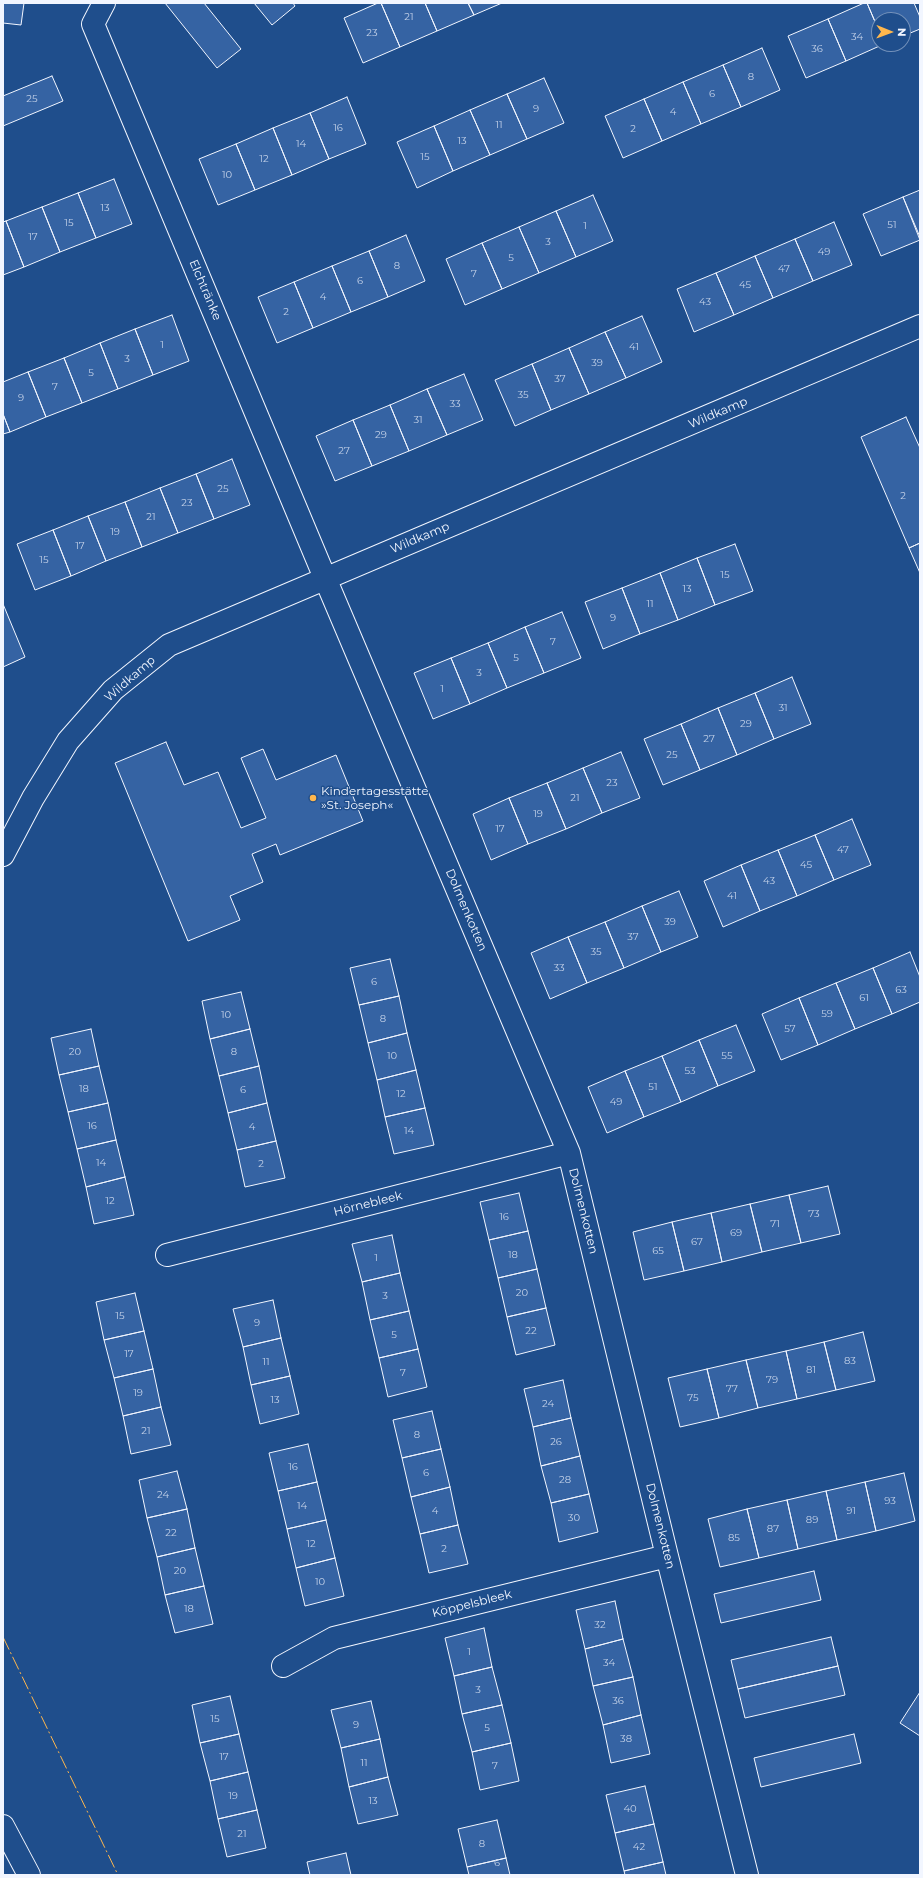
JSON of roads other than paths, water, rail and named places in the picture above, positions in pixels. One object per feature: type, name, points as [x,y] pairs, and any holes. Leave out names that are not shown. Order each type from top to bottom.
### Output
[{"type":"street","name":"Elchtränke","points":[[104,3],[93,24],[325,578]]},
{"type":"street","name":"Wildkamp","points":[[3,855],[33,798],[68,741],[113,690],[169,645],[920,326]]},
{"type":"street","name":"Dolmenkotten","points":[[325,578],[570,1153],[667,1556],[747,1875]]},
{"type":"street","name":"Hörnebleek","points":[[167,1255],[570,1153]]},
{"type":"street","name":"Köppelsbleek","points":[[284,1666],[334,1638],[667,1556]]},
{"type":"street","points":[[3,1826],[29,1875]]},
{"type":"place","name":"Kindertagesstätte »St. Joseph«","points":[[313,798]]}]
